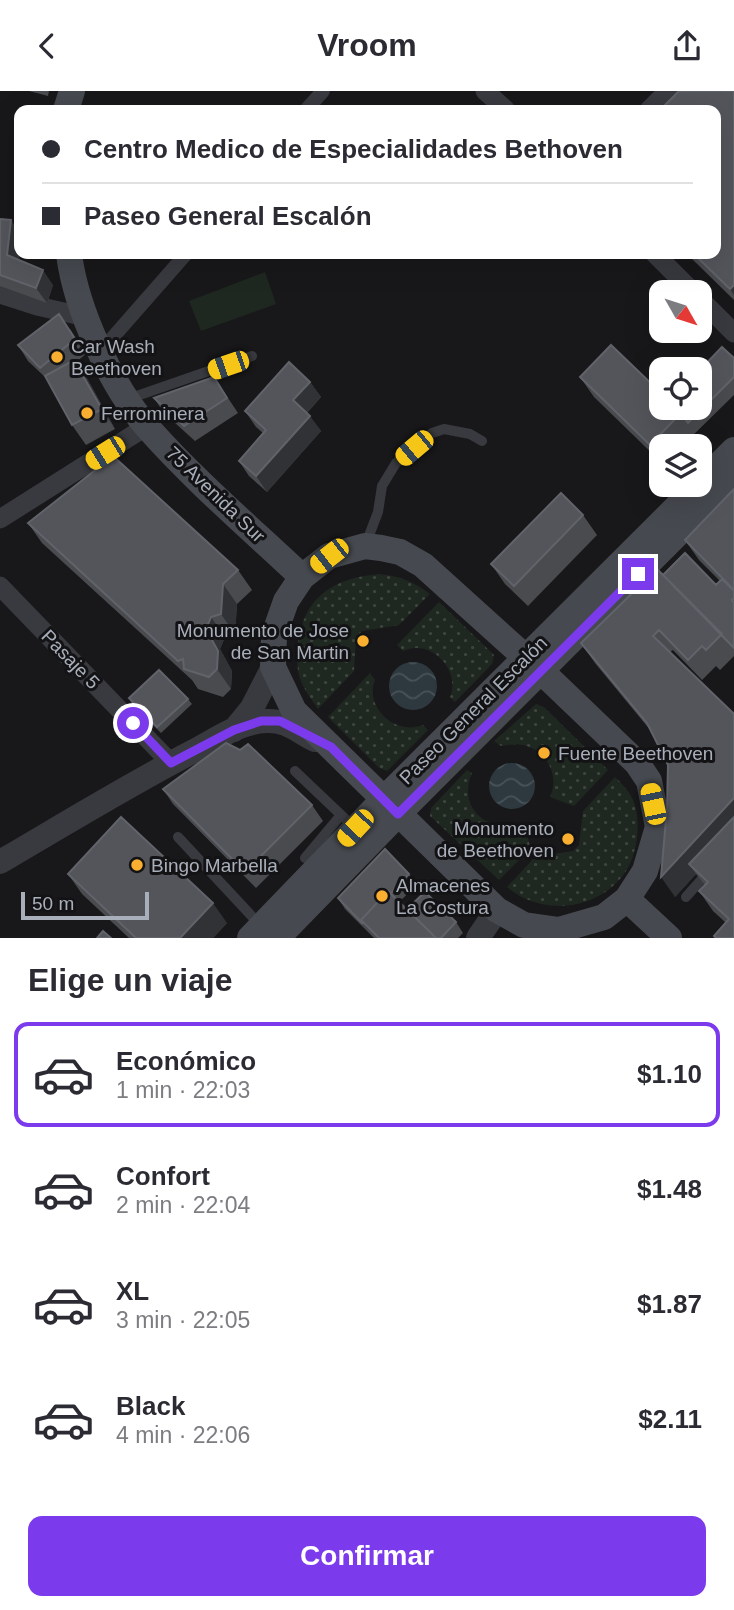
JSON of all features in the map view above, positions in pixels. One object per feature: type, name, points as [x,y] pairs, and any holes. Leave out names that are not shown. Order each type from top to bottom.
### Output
[{"type":"main road","name":"75 Avenida Sur","points":[[70,259],[86,317],[100,352],[147,426],[302,577]]},
{"type":"main road","name":"Paseo General Escalón","points":[[712,471],[734,450]]},
{"type":"main road","name":"Paseo General Escalón","points":[[263,934],[533,664],[734,477]]},
{"type":"main road","name":"Paseo General Escalón","points":[[533,664],[687,497]]},
{"type":"main road","points":[[365,546],[400,552],[423,565],[637,763],[649,782],[658,827],[645,871],[627,899],[604,917],[559,930],[524,925],[497,910],[294,711],[273,667],[274,635],[286,601],[302,577],[329,556],[365,546]]},
{"type":"main road","name":"Paseo General Escalón","points":[[263,934],[348,822],[391,806]]},
{"type":"main road","points":[[627,899],[669,938]]},
{"type":"street","points":[[310,105],[323,91]]},
{"type":"street","points":[[485,91],[500,105]]},
{"type":"street","points":[[654,105],[668,91]]},
{"type":"street","points":[[100,352],[182,259]]},
{"type":"street","points":[[660,259],[681,280]]},
{"type":"street","points":[[0,294],[86,317]]},
{"type":"street","points":[[712,311],[734,333]]},
{"type":"street","points":[[0,519],[147,426]]},
{"type":"street","name":"Pasaje 5","points":[[0,586],[171,763]]},
{"type":"street","points":[[234,730],[252,708],[273,667]]},
{"type":"street","points":[[0,862],[171,763],[234,730],[261,721],[280,721],[331,747]]},
{"type":"street","points":[[478,938],[497,910]]},
{"type":"lane","points":[[128,399],[252,356]]},
{"type":"lane","points":[[365,546],[378,512],[382,486],[396,463],[432,433],[444,429],[470,434],[482,442]]},
{"type":"lane","points":[[295,771],[348,822],[305,858]]},
{"type":"lane","points":[[178,837],[263,934]]},
{"type":"lane","points":[[686,897],[718,861]]},
{"type":"shaded area","points":[[265,272],[276,304],[201,331],[189,301]]},
{"type":"shaded area","points":[[379,574],[406,580],[430,594],[399,625],[362,631],[356,638],[354,671],[318,709],[299,677],[298,644],[307,613],[314,602],[335,585]]},
{"type":"shaded area","points":[[439,602],[494,655],[492,664],[455,702],[450,697],[451,677],[441,659],[424,649],[403,651],[397,645]]},
{"type":"shaded area","points":[[370,673],[375,680],[374,700],[385,717],[403,727],[423,725],[428,730],[387,771],[379,768],[328,717]]},
{"type":"shaded area","points":[[536,704],[544,707],[608,770],[574,806],[550,797],[553,789],[552,773],[539,752],[523,745],[501,746],[494,741]]},
{"type":"shaded area","points":[[467,770],[472,773],[468,786],[472,808],[488,822],[510,826],[523,824],[531,848],[499,880],[430,816],[431,808]]},
{"type":"shaded area","points":[[615,777],[632,798],[638,825],[630,864],[615,884],[586,902],[553,906],[521,897],[507,887],[535,857],[573,851],[579,845],[583,811]]},
{"type":"water","points":[[413,662],[430,669],[437,686],[430,703],[413,710],[396,703],[389,686],[396,669]]},
{"type":"water","name":"Fuente Beethoven","points":[[512,763],[528,770],[535,786],[528,802],[512,809],[496,802],[489,786],[496,770]]},
{"type":"building","points":[[679,91],[734,91],[734,285],[730,289],[699,259],[721,259],[721,105],[665,105]]},
{"type":"building","points":[[0,219],[11,220],[7,255],[43,270],[36,288],[0,275]]},
{"type":"building","points":[[59,314],[75,339],[40,368],[18,345]]},
{"type":"building","points":[[611,345],[649,382],[649,420],[674,420],[661,434],[649,434],[649,444],[580,377]]},
{"type":"building","points":[[722,347],[734,358],[734,377],[712,399],[712,357]]},
{"type":"building","points":[[74,360],[102,409],[72,425],[45,376]]},
{"type":"building","points":[[289,362],[310,382],[293,400],[310,416],[256,476],[239,461],[266,430],[245,411]]},
{"type":"building","points":[[214,377],[227,398],[184,426],[154,398]]},
{"type":"building","points":[[113,456],[238,570],[223,584],[221,614],[211,617],[206,629],[218,651],[217,669],[209,677],[184,669],[183,659],[178,661],[28,523]]},
{"type":"building","points":[[734,489],[734,590],[685,540]]},
{"type":"building","points":[[561,493],[583,515],[514,586],[491,564]]},
{"type":"building","points":[[685,553],[716,585],[722,579],[734,591],[734,648],[663,575]]},
{"type":"building","points":[[657,569],[722,634],[706,650],[702,646],[688,660],[659,630],[653,636],[734,714],[734,798],[661,877],[668,765],[647,723],[581,643]]},
{"type":"building","points":[[159,670],[188,699],[157,727],[129,698]]},
{"type":"building","points":[[226,743],[240,750],[248,744],[312,805],[245,872],[163,789]]},
{"type":"building","name":"Bingo Marbella","points":[[121,817],[213,903],[180,938],[136,938],[68,874]]},
{"type":"building","points":[[734,817],[734,938],[716,938],[714,936],[729,919],[699,891],[708,882],[689,864]]},
{"type":"building","points":[[385,849],[409,874],[391,893],[388,891],[361,920],[362,923],[338,898]]},
{"type":"building","points":[[388,891],[435,938],[379,938],[361,920]]},
{"type":"building","points":[[425,892],[456,922],[441,938],[436,938],[407,909]]},
{"type":"building","points":[[103,931],[111,938],[97,938]]},
{"type":"place","name":"Car Wash Beethoven","points":[[57,357]]},
{"type":"place","name":"Ferrominera","points":[[87,413]]},
{"type":"place","name":"Monumento de Jose de San Martin","points":[[363,641]]},
{"type":"place","name":"Fuente Beethoven","points":[[544,753]]},
{"type":"place","name":"Monumento de Beethoven","points":[[568,839]]},
{"type":"place","name":"Bingo Marbella","points":[[137,865]]},
{"type":"place","name":"Almacenes La Costura","points":[[382,896]]},
{"type":"route","points":[[133,723],[171,763],[234,730],[261,721],[289,724],[308,737],[331,747],[398,814],[638,574]]}]
